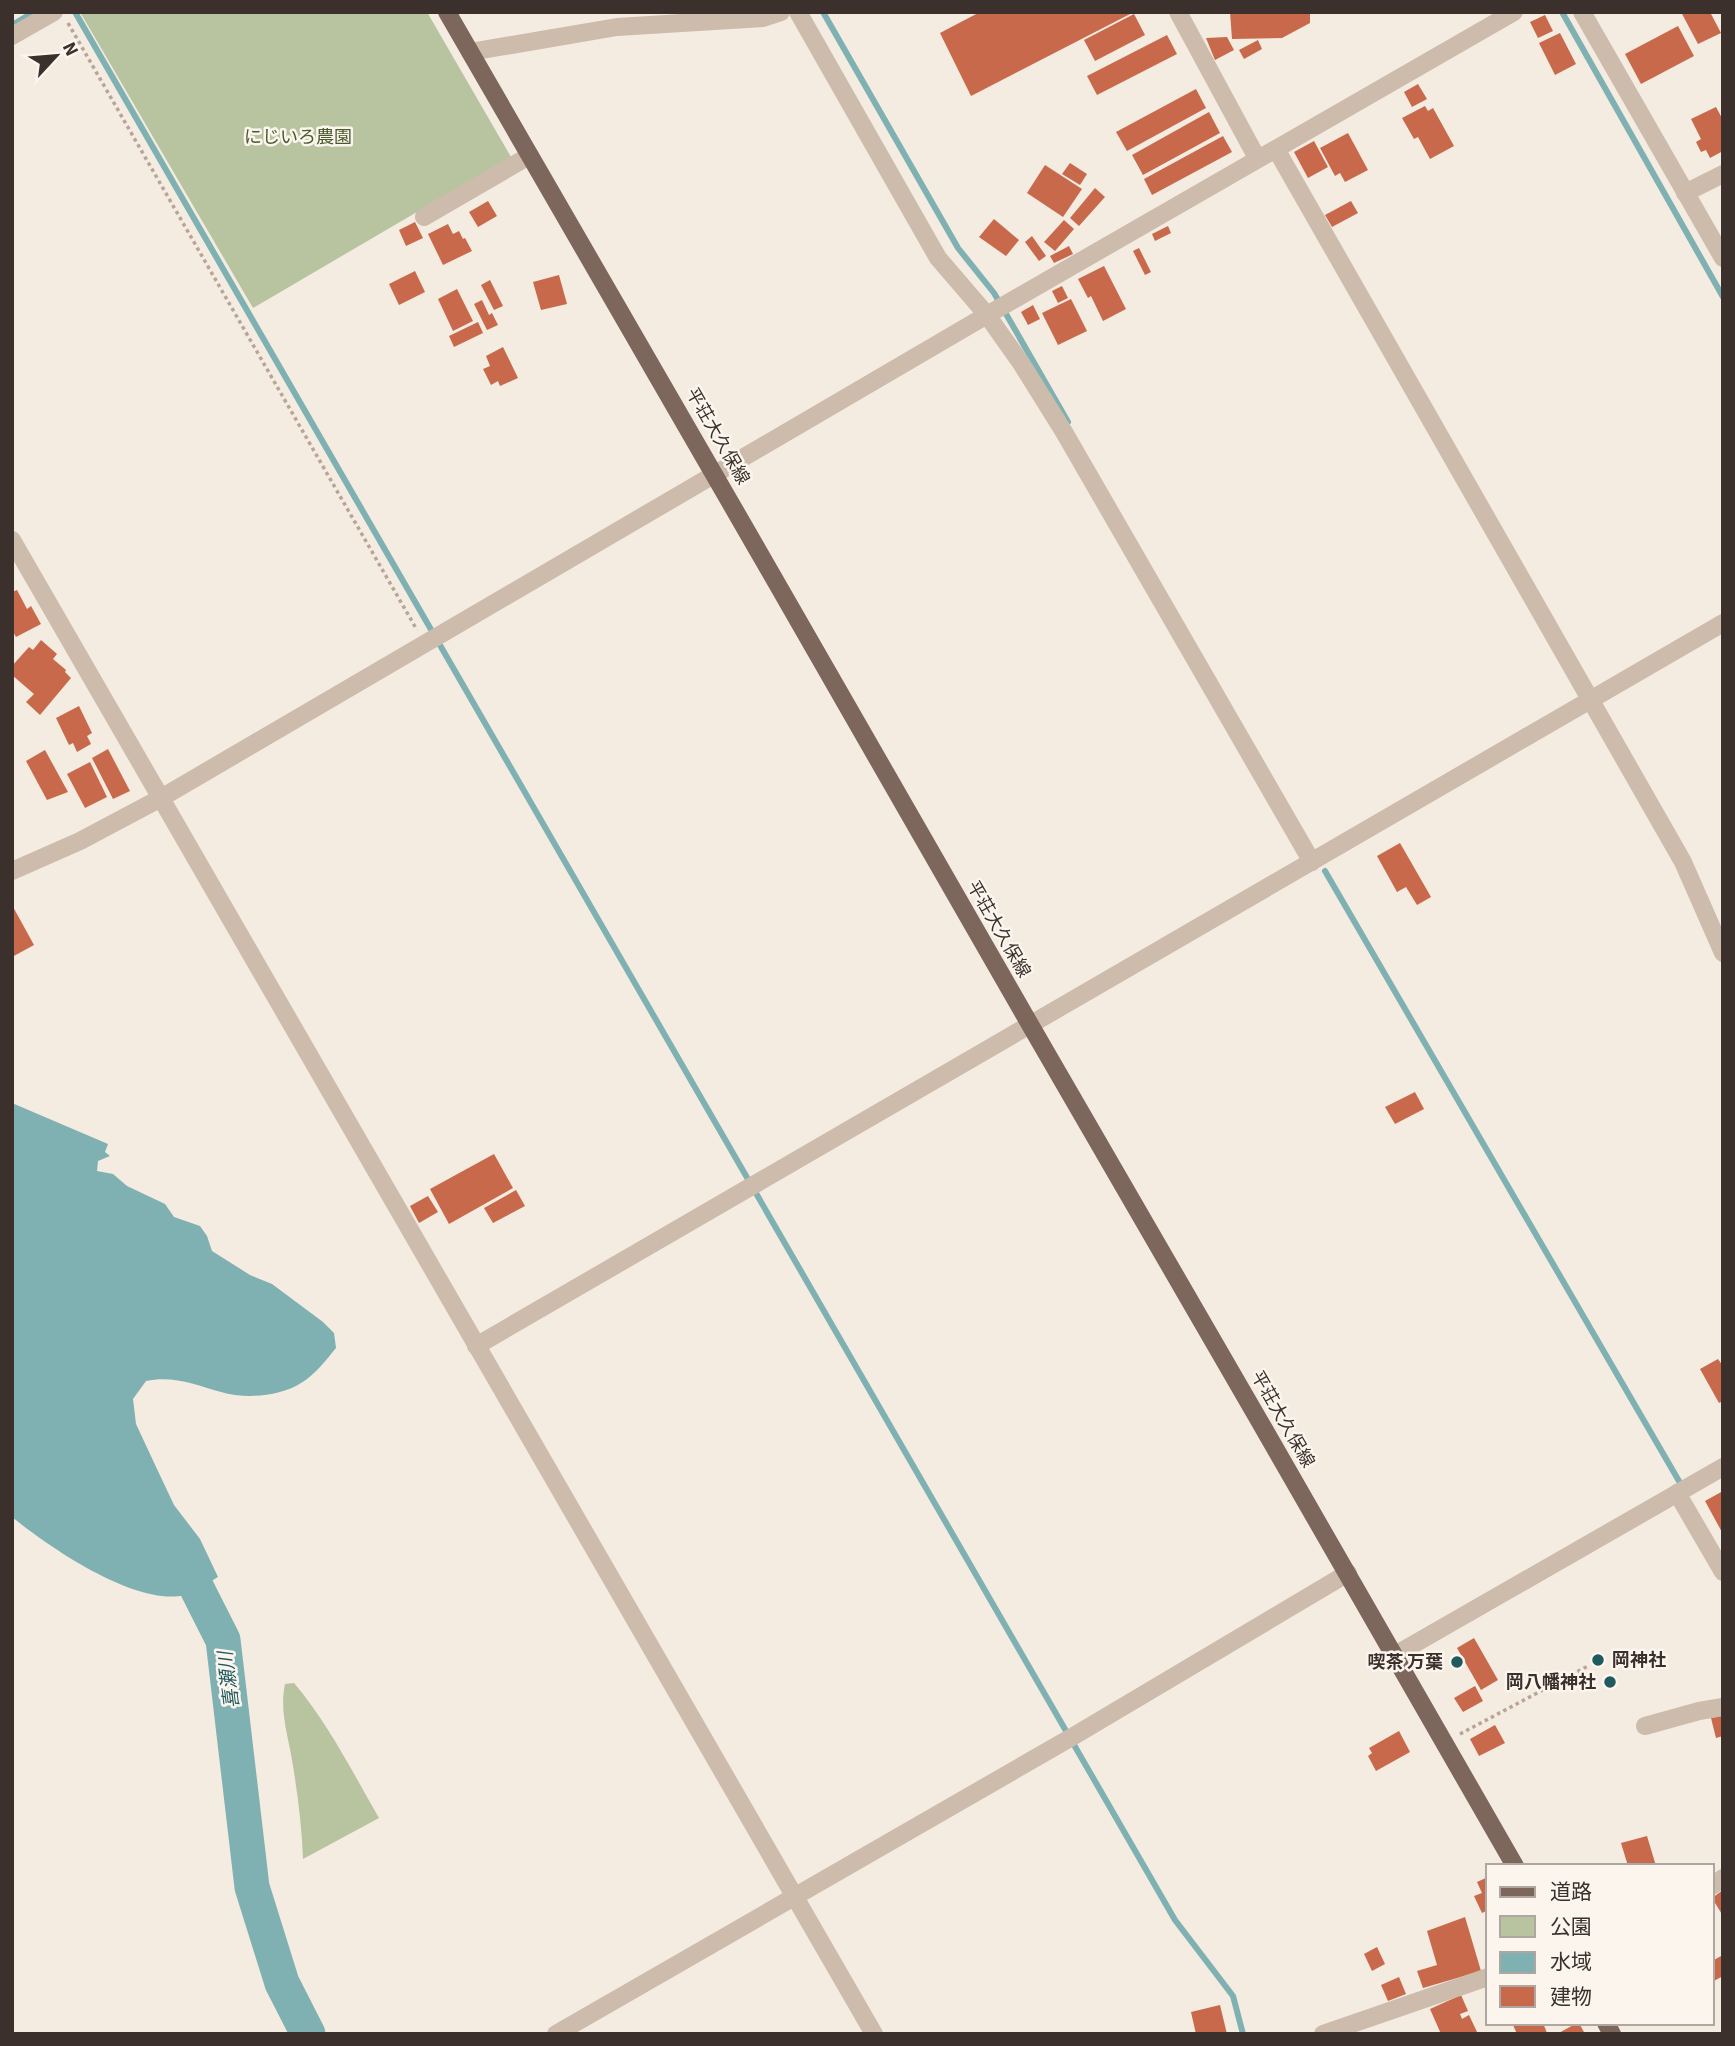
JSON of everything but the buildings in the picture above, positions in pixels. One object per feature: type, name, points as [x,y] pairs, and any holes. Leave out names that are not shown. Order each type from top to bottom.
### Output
[{"type":"main road","name":"平荘大久保線","points":[[447,12],[716,474],[1515,1864]]},
{"type":"street","points":[[12,36],[54,12]]},
{"type":"street","points":[[470,52],[617,27],[763,18],[781,12]]},
{"type":"street","points":[[798,12],[938,258],[987,315],[1064,432],[1312,862]]},
{"type":"street","points":[[1178,12],[1257,158]]},
{"type":"street","points":[[12,871],[80,841],[161,798],[1257,158],[1514,12]]},
{"type":"street","points":[[1582,12],[1723,258]]},
{"type":"street","points":[[1276,149],[1683,862],[1723,952]]},
{"type":"street","points":[[424,217],[529,156]]},
{"type":"street","points":[[1685,193],[1723,174]]},
{"type":"street","points":[[12,540],[874,2034]]},
{"type":"street","points":[[476,1346],[1723,623]]},
{"type":"street","points":[[1395,1655],[1723,1467]]},
{"type":"street","points":[[1677,1493],[1723,1572]]},
{"type":"street","points":[[556,2034],[1072,1737],[1348,1573]]},
{"type":"street","points":[[1645,1726],[1723,1707]]},
{"type":"street","points":[[1323,2034],[1486,1978]]},
{"type":"path","points":[[62,12],[425,644]]},
{"type":"path","points":[[1445,1742],[1588,1666]]},
{"type":"green space","name":"にじいろ農園","points":[[80,12],[427,12],[511,157],[253,308]]},
{"type":"green space","points":[[294,1683],[329,1731],[379,1818],[303,1859],[298,1801],[283,1705],[285,1684]]},
{"type":"water","points":[[12,1103],[108,1144],[105,1152],[110,1156],[98,1161],[97,1171],[113,1174],[127,1186],[165,1204],[174,1217],[200,1226],[212,1251],[250,1275],[272,1284],[334,1333],[336,1348],[316,1372],[283,1391],[241,1396],[184,1382],[156,1379],[146,1381],[133,1399],[136,1424],[174,1505],[200,1539],[218,1577],[189,1594],[165,1596],[118,1584],[70,1558],[12,1517]]},
{"type":"waterway","points":[[12,25],[34,12]]},
{"type":"waterway","points":[[75,12],[1175,1920],[1233,1996],[1243,2034]]},
{"type":"waterway","points":[[823,12],[958,248],[994,293],[1068,422]]},
{"type":"waterway","points":[[1562,12],[1723,297]]},
{"type":"waterway","points":[[1325,871],[1683,1488]]},
{"type":"waterway","name":"喜瀬川","points":[[176,1547],[223,1640],[252,1887],[282,1983],[308,2034]]},
{"type":"place","name":"岡神社","points":[[1598,1660]]},
{"type":"place","name":"喫茶 万葉","points":[[1457,1662]]},
{"type":"place","name":"岡八幡神社","points":[[1610,1682]]}]
